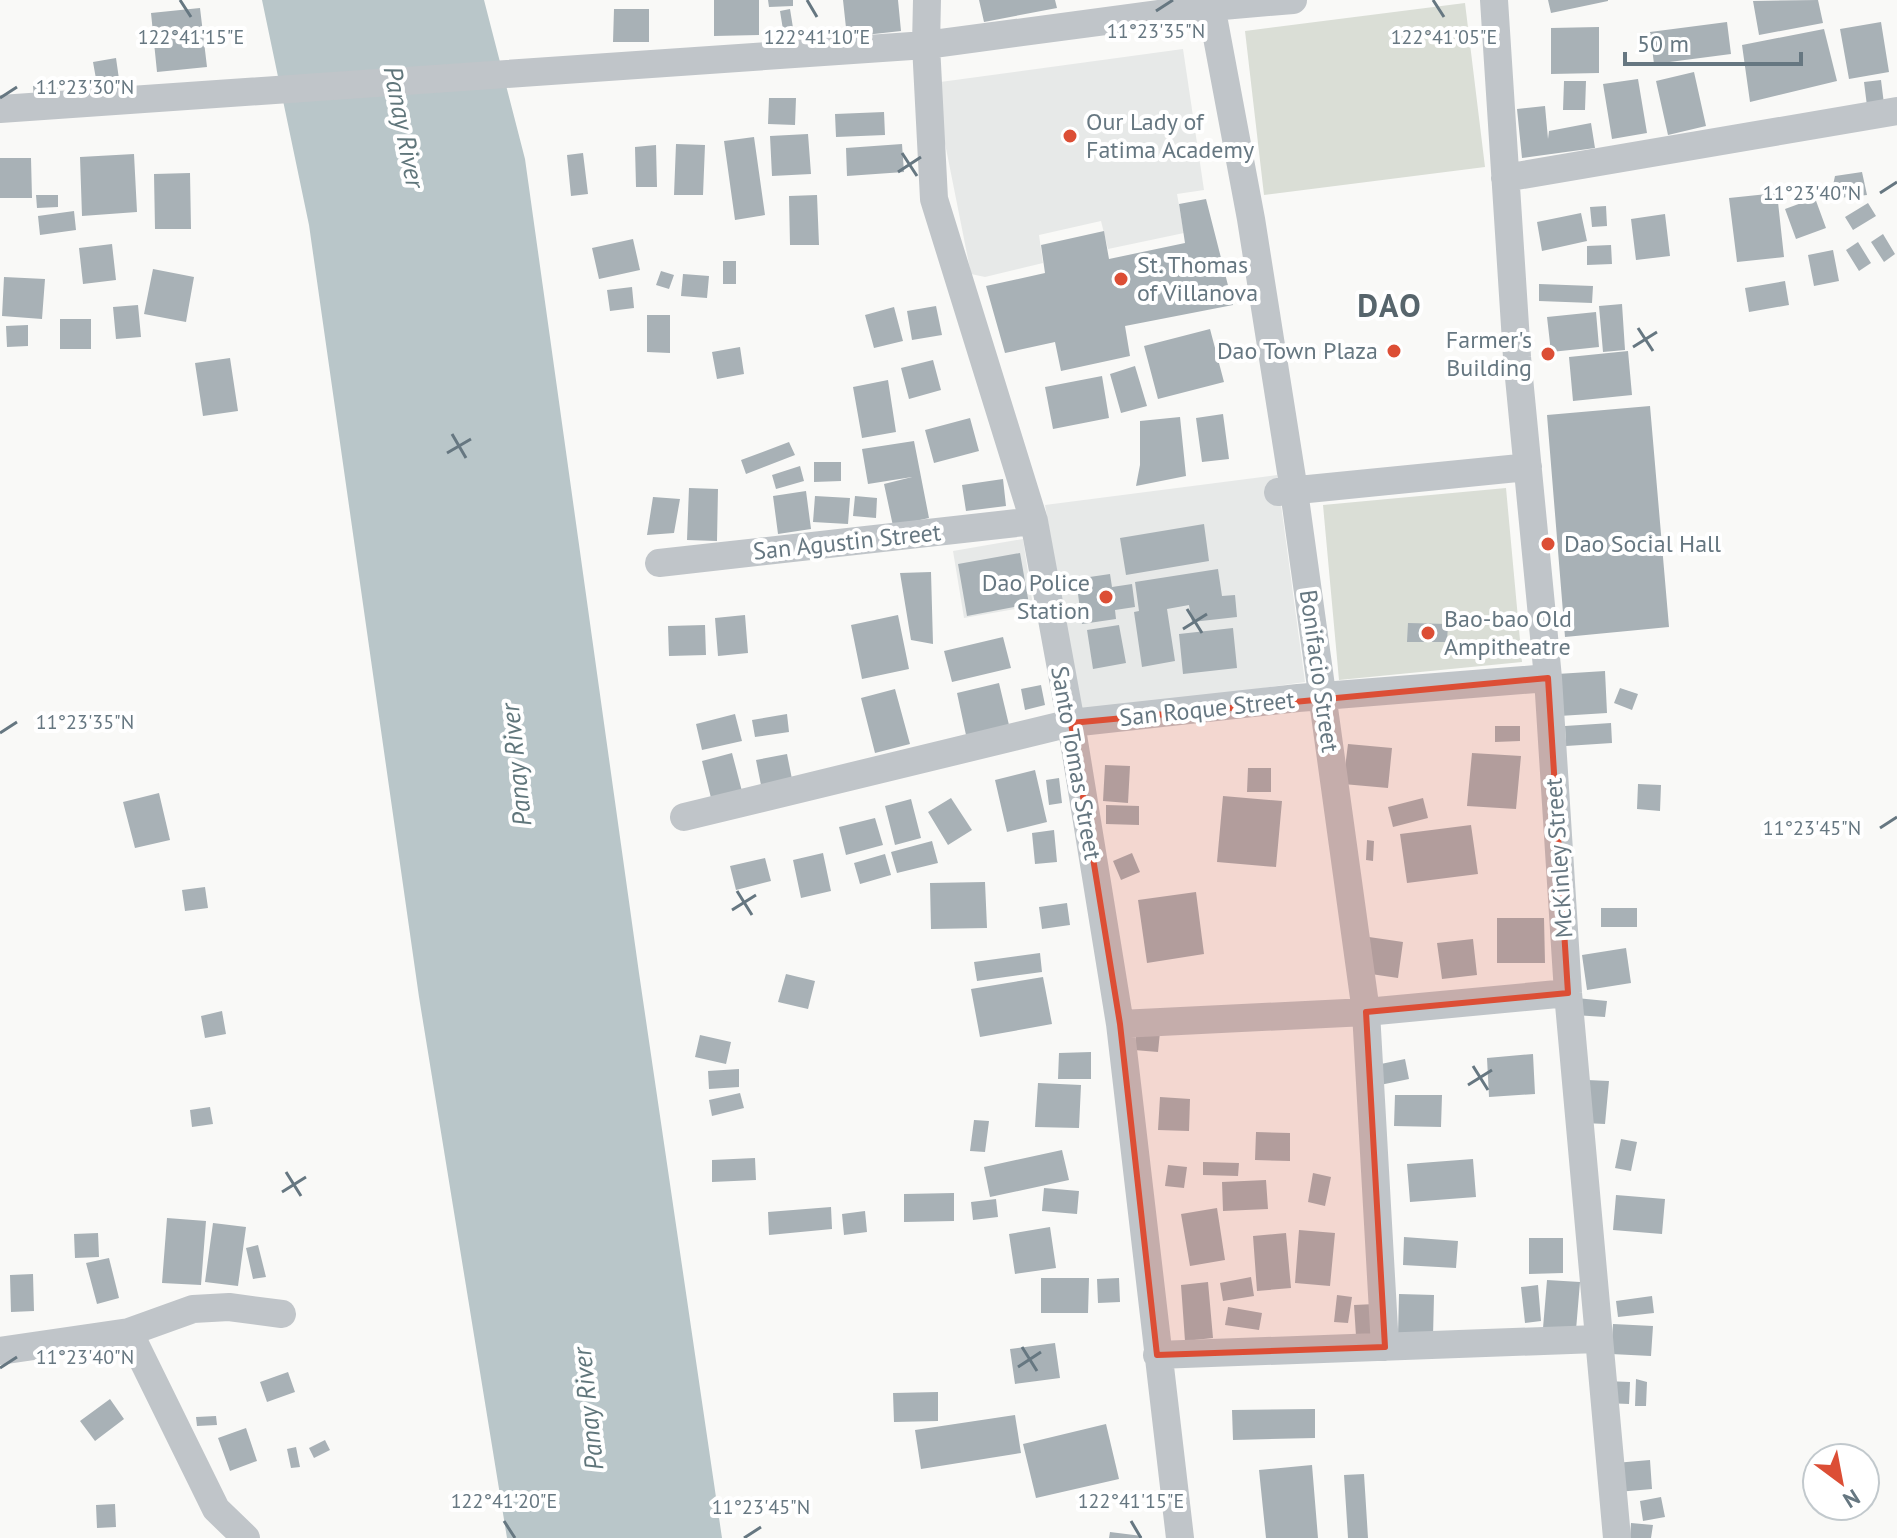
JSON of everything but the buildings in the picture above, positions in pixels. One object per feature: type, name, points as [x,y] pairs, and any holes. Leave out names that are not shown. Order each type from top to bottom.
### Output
[{"type":"street","name":"Santo Tomas Street","points":[[927,0],[926,45],[934,199],[1034,521],[1071,723],[1120,1024],[1180,1538]]},
{"type":"street","points":[[0,109],[926,45],[1210,3],[1293,0]]},
{"type":"street","name":"McKinley Street","points":[[1494,0],[1528,467],[1548,678],[1568,993],[1617,1538]]},
{"type":"street","name":"Bonifacio Street","points":[[1210,3],[1251,219],[1286,491],[1324,698],[1366,1012],[1385,1347]]},
{"type":"street","points":[[1505,178],[1897,111]]},
{"type":"street","points":[[1286,491],[1528,467]]},
{"type":"street","name":"San Agustin Street","points":[[659,563],[1034,521]]},
{"type":"street","name":"San Roque Street","points":[[684,817],[1071,723],[1548,678]]},
{"type":"street","points":[[1120,1024],[1366,1012],[1568,993]]},
{"type":"street","points":[[0,1351],[129,1332],[193,1309],[229,1307],[282,1314]]},
{"type":"street","points":[[129,1332],[216,1509],[246,1538]]},
{"type":"street","points":[[1157,1355],[1597,1339]]},
{"type":"highlighted area","points":[[1548,678],[1568,993],[1366,1012],[1385,1347],[1157,1355],[1120,1024],[1071,723]]},
{"type":"shaded area","points":[[1465,3],[1485,167],[1264,195],[1245,31]]},
{"type":"shaded area","name":"Our Lady of Fatima Academy","points":[[1183,49],[1204,190],[1177,194],[1184,233],[1108,249],[1101,221],[1039,235],[1043,263],[985,277],[971,274],[933,83]]},
{"type":"shaded area","points":[[1277,475],[1305,682],[1082,714],[1045,505]]},
{"type":"shaded area","points":[[1506,488],[1522,662],[1339,680],[1323,505]]},
{"type":"shaded area","points":[[1023,539],[1033,606],[964,618],[953,551]]},
{"type":"water","name":"Panay River","points":[[262,0],[484,0],[525,159],[722,1538],[507,1538],[419,997],[309,225]]},
{"type":"place","name":"Our Lady of Fatima Academy","points":[[1070,136]]},
{"type":"place","name":"St. Thomas of Villanova","points":[[1121,279]]},
{"type":"place","name":"Dao Town Plaza","points":[[1394,351]]},
{"type":"place","name":"Farmer's Building","points":[[1548,354]]},
{"type":"place","name":"Dao Social Hall","points":[[1548,544]]},
{"type":"place","name":"Dao Police Station","points":[[1106,597]]},
{"type":"place","name":"Bao-bao Old Ampitheatre","points":[[1428,633]]},
{"type":"district","name":"DAO","points":[[1390,306]]}]
